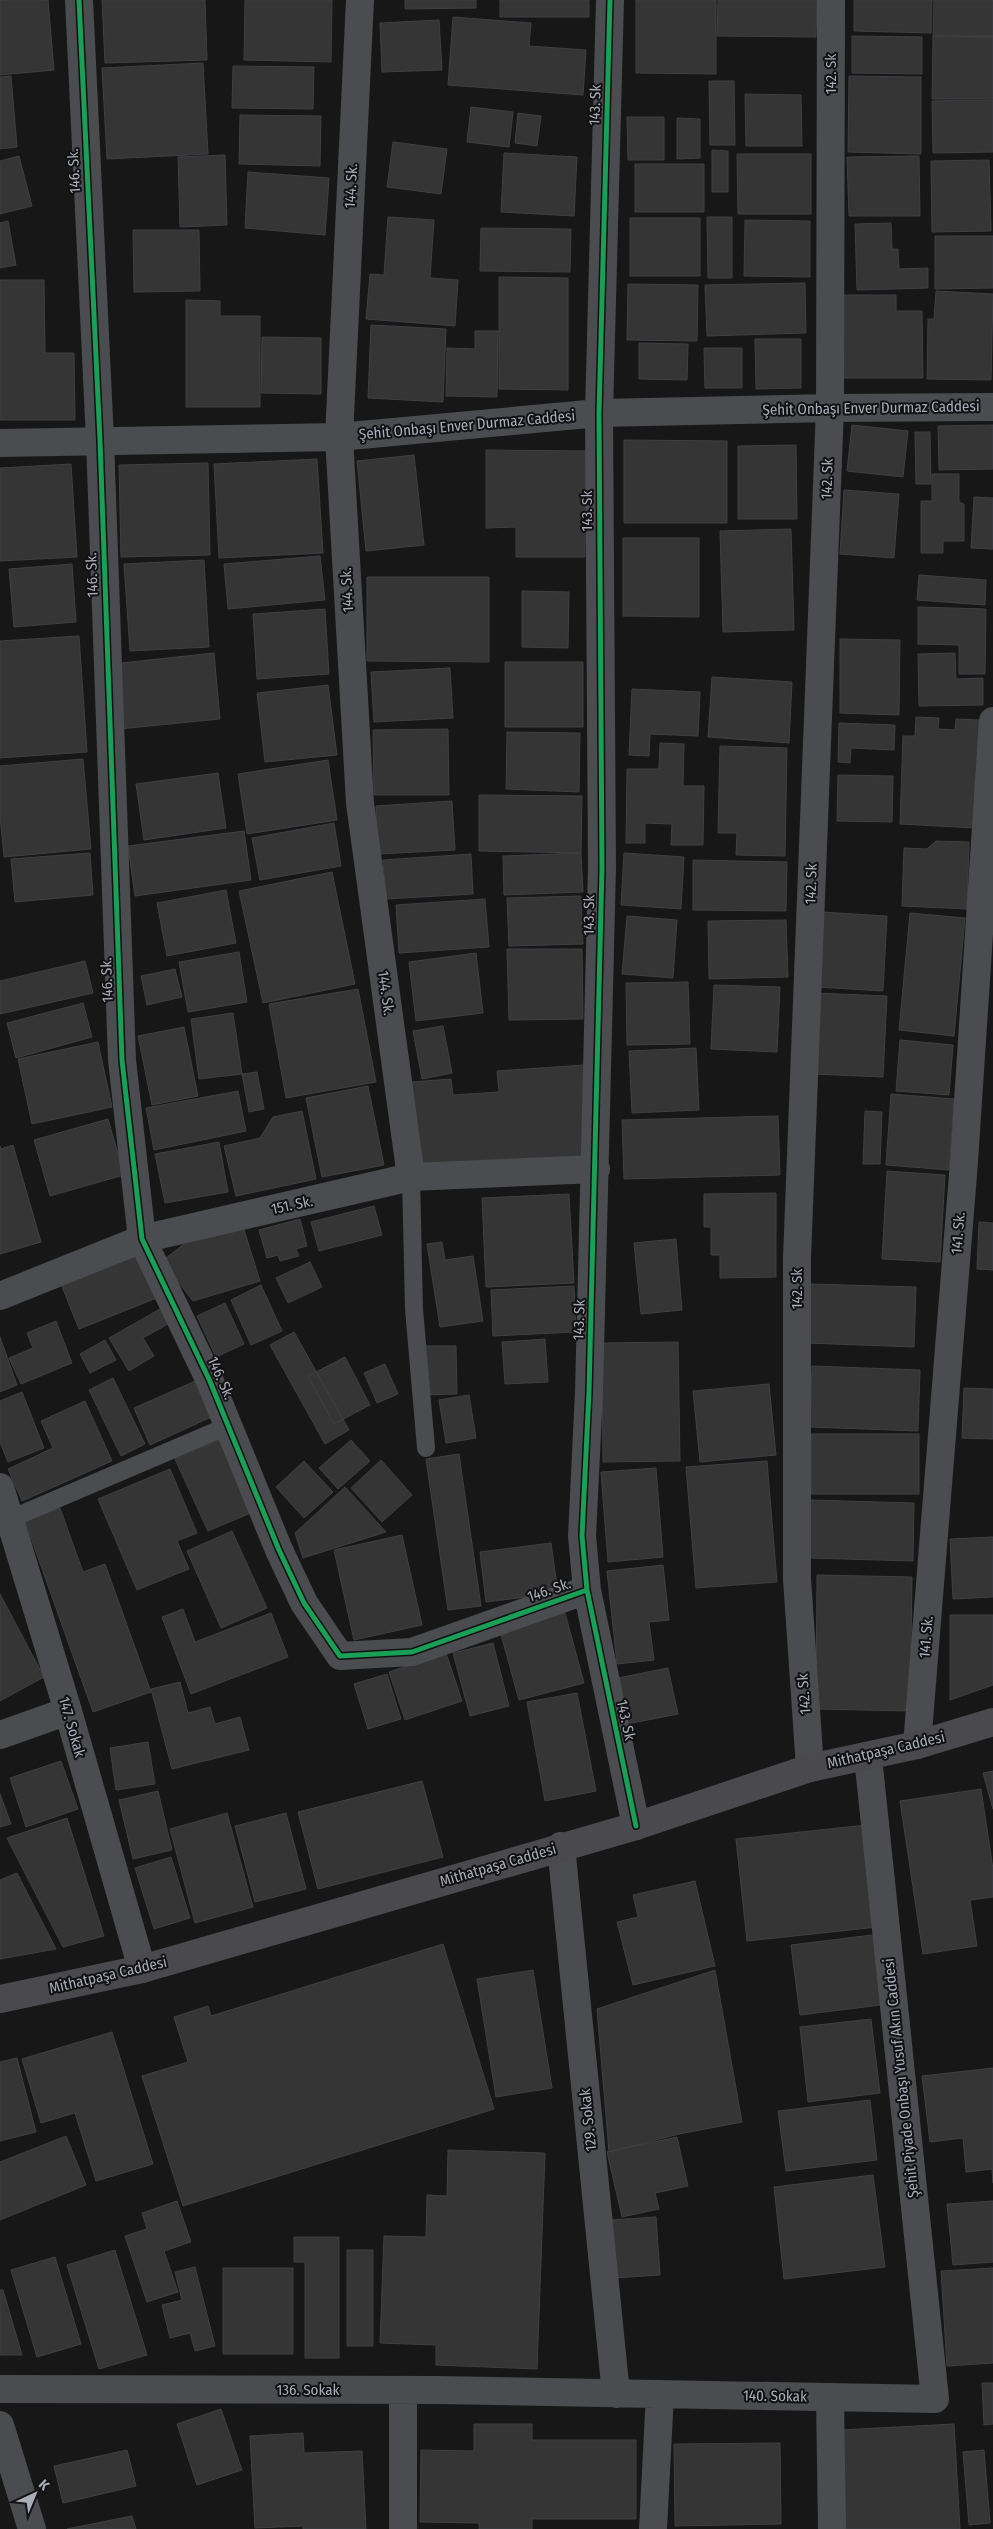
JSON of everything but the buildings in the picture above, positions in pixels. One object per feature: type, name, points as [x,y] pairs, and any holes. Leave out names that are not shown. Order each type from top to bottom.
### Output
[{"type":"street","name":"146. Sk.","points":[[79,0],[100,440],[122,1060],[142,1239],[228,1426],[279,1550],[304,1604],[340,1656],[412,1652],[586,1590]]},
{"type":"street","name":"144. Sk.","points":[[360,0],[339,437],[360,803],[411,1177]]},
{"type":"street","name":"143. Sk","points":[[610,0],[599,413],[602,868],[590,1392],[582,1536],[586,1590],[636,1826]]},
{"type":"street","name":"142. Sk","points":[[810,1768],[797,1579],[797,1258],[830,408],[831,0]]},
{"type":"street","name":"Şehit Onbaşı Enver Durmaz Caddesi","points":[[0,442],[339,437],[599,413],[993,407]]},
{"type":"street","name":"141. Sk.","points":[[917,1745],[964,1162],[993,721]]},
{"type":"street","name":"151. Sk.","points":[[0,1296],[142,1239],[411,1177],[596,1170]]},
{"type":"street","name":"147. Sokak","points":[[0,1486],[68,1711],[142,1969]]},
{"type":"street","points":[[0,1735],[68,1711]]},
{"type":"street","name":"Mithatpaşa Caddesi","points":[[0,1999],[142,1969],[561,1846],[636,1826],[810,1768],[917,1745],[993,1722]]},
{"type":"street","name":"Şehit Piyade Onbaşı Yusuf Akın Caddesi","points":[[868,1757],[935,2399]]},
{"type":"street","name":"129. Sokak","points":[[561,1846],[616,2394]]},
{"type":"street","name":"136. Sokak","points":[[0,2389],[403,2390],[616,2394]]},
{"type":"street","points":[[403,2390],[403,2529]]},
{"type":"street","name":"140. Sokak","points":[[616,2394],[935,2399]]},
{"type":"street","points":[[653,2529],[660,2394]]},
{"type":"street","points":[[830,2397],[832,2529]]},
{"type":"street","points":[[0,2425],[32,2529]]},
{"type":"lane","points":[[411,1177],[414,1309],[426,1448]]},
{"type":"lane","points":[[10,1519],[228,1426]]},
{"type":"cycle path","points":[[79,0],[100,440],[122,1060],[142,1239],[209,1379],[279,1550],[304,1603],[340,1656],[412,1652],[587,1590]]},
{"type":"cycle path","points":[[610,0],[599,413],[602,868],[589,1392],[582,1536],[587,1590],[636,1826]]}]
